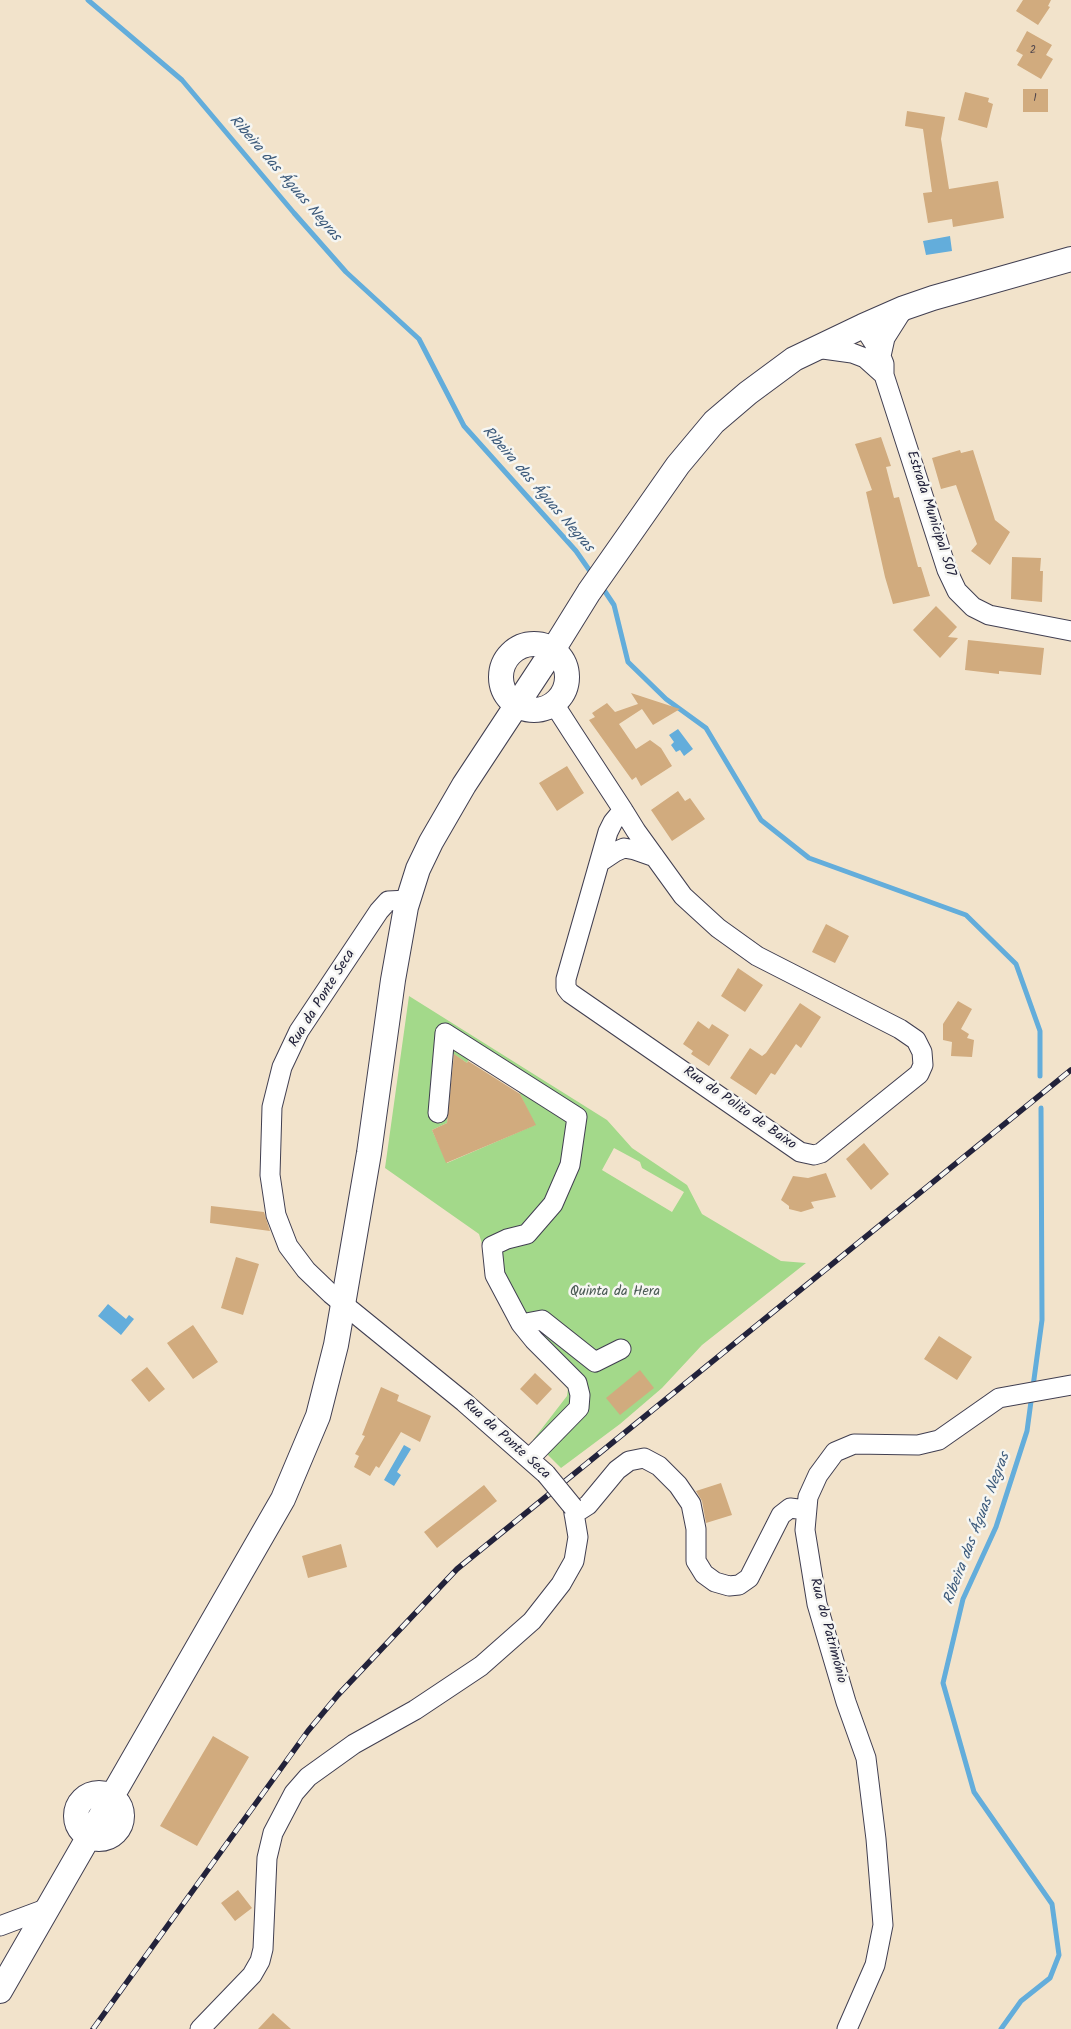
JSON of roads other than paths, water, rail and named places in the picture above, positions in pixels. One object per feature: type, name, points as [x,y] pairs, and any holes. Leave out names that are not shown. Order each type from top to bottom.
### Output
[{"type":"main road","points":[[112,1796],[283,1500],[318,1416],[336,1344],[369,1153],[393,980],[408,900],[418,869],[431,842],[464,785],[597,581],[678,465],[714,422],[748,393],[794,359],[863,326],[904,308],[1071,259]]},
{"type":"main road","points":[[534,644],[553,650],[566,667],[568,677],[564,692],[554,704],[536,710],[526,709],[517,706],[506,694],[501,679],[502,669],[507,659],[523,646],[534,644]]},
{"type":"main road","points":[[98,1792],[112,1796],[121,1810],[120,1826],[116,1832],[102,1839],[88,1837],[81,1831],[75,1817],[79,1803],[91,1794],[98,1792]]},
{"type":"main road","points":[[0,1991],[88,1837]]},
{"type":"street","points":[[816,348],[852,353],[880,365],[885,338],[904,308]]},
{"type":"street","name":"Estrada Municipal 507","points":[[863,326],[865,350],[880,365],[891,390],[947,570],[956,591],[973,608],[989,615],[1071,631]]},
{"type":"street","name":"Rua do Polito de Baixo","points":[[554,704],[622,810],[683,896],[718,928],[757,956],[892,1024],[916,1040],[922,1052],[923,1065],[919,1074],[821,1153],[800,1152],[570,993],[566,988],[566,979],[608,832],[622,810]]},
{"type":"street","points":[[600,862],[624,848],[655,857]]},
{"type":"street","name":"Rua da Ponte Seca","points":[[408,900],[388,901],[380,911],[299,1031],[282,1067],[272,1108],[270,1175],[276,1216],[288,1246],[306,1270],[343,1303],[464,1402],[546,1474],[574,1510]]},
{"type":"street","points":[[438,1113],[446,1033],[577,1117],[570,1165],[552,1204],[526,1234],[507,1239],[492,1246],[494,1275],[521,1324],[534,1340],[578,1383],[580,1395],[579,1408],[529,1459]]},
{"type":"street","points":[[521,1324],[542,1320],[595,1362],[621,1349]]},
{"type":"street","name":"Rua do Património","points":[[847,2029],[875,1965],[883,1925],[879,1868],[866,1758],[846,1702],[817,1604],[805,1530],[808,1497],[818,1475],[835,1452],[854,1444],[918,1445],[939,1440],[999,1398],[1071,1385]]},
{"type":"street","points":[[200,2029],[252,1975],[260,1961],[263,1949],[267,1858],[274,1833],[294,1794],[308,1777],[354,1744],[415,1710],[481,1666],[532,1621],[560,1584],[574,1561],[578,1537],[574,1510],[588,1505],[617,1470],[629,1461],[644,1458],[660,1466],[678,1485],[691,1504],[696,1529],[696,1561],[704,1574],[715,1582],[729,1586],[739,1585],[749,1578],[781,1515],[790,1508],[806,1510]]},
{"type":"street","points":[[0,1926],[48,1908]]},
{"type":"water","points":[[950,236],[952,251],[926,255],[923,241]]},
{"type":"water","points":[[678,729],[693,749],[684,756],[680,750],[676,752],[671,745],[674,742],[669,735]]},
{"type":"water","points":[[108,1304],[126,1319],[129,1315],[134,1319],[121,1335],[98,1316]]},
{"type":"water","points":[[404,1445],[411,1449],[397,1472],[401,1475],[394,1486],[384,1480]]},
{"type":"waterway","name":"Ribeira das Águas Negras","points":[[88,0],[182,80],[346,272],[419,339],[464,426],[576,551],[592,574]]},
{"type":"waterway","name":"Ribeira das Águas Negras","points":[[602,587],[614,605],[628,662],[666,699],[706,728],[761,820],[809,858],[966,915],[1016,964],[1040,1031],[1040,1076]]},
{"type":"waterway","name":"Ribeira das Águas Negras","points":[[1001,2029],[1021,2001],[1050,1978],[1059,1955],[1052,1904],[974,1792],[943,1683],[963,1599],[996,1527],[1027,1431],[1042,1320],[1041,1108]]},
{"type":"railway","points":[[93,2029],[308,1731],[338,1695],[457,1569],[1071,1070]]},
{"type":"park label","name":"Quinta da Hera","points":[[615,1293]]}]
